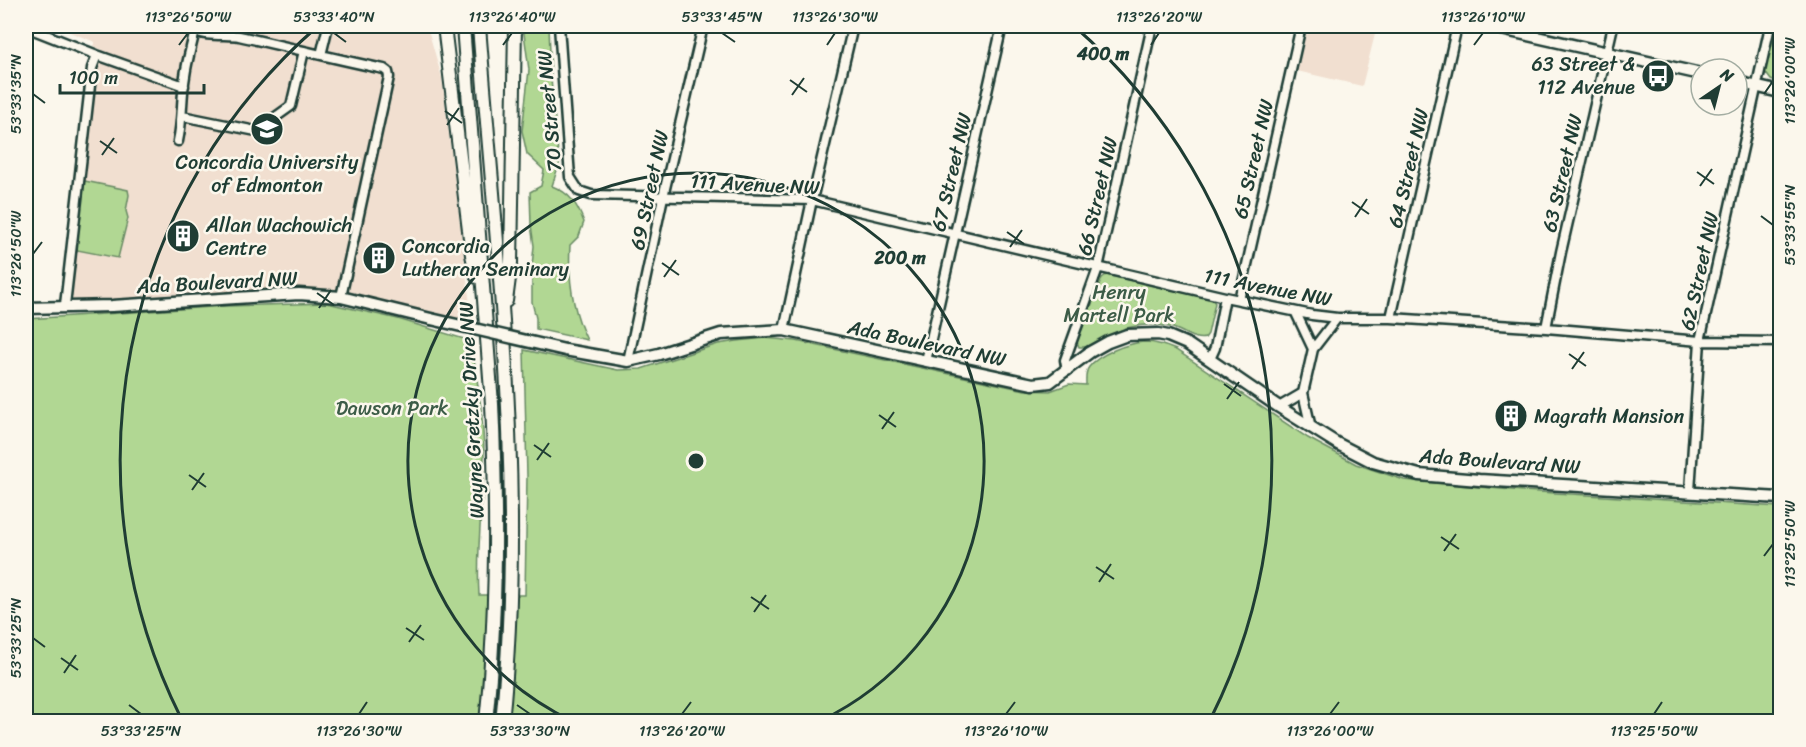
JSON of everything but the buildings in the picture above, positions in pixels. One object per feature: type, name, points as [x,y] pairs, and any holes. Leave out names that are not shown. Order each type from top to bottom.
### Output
[{"type":"main road","points":[[444,26],[472,255],[486,324]]},
{"type":"main road","name":"Wayne Gretzky Drive NW","points":[[463,26],[495,456],[495,621],[486,722]]},
{"type":"main road","name":"Wayne Gretzky Drive NW","points":[[479,26],[510,444],[512,553],[502,722]]},
{"type":"main road","points":[[503,326],[511,263],[515,26]]},
{"type":"street","points":[[321,55],[328,26]]},
{"type":"street","name":"70 Street NW","points":[[559,26],[570,177],[579,191]]},
{"type":"street","name":"69 Street NW","points":[[628,361],[663,196],[703,26]]},
{"type":"street","points":[[784,330],[853,26]]},
{"type":"street","name":"67 Street NW","points":[[926,361],[1002,26]]},
{"type":"street","name":"66 Street NW","points":[[1067,371],[1065,360],[1098,268],[1152,26]]},
{"type":"street","name":"65 Street NW","points":[[1239,300],[1300,26]]},
{"type":"street","name":"64 Street NW","points":[[1391,318],[1457,26]]},
{"type":"street","points":[[1488,26],[1689,71]]},
{"type":"street","name":"63 Street NW","points":[[1546,328],[1561,252],[1613,26]]},
{"type":"street","name":"62 Street NW","points":[[1690,491],[1700,340],[1770,26]]},
{"type":"street","points":[[26,27],[184,86]]},
{"type":"street","points":[[194,28],[200,34],[226,34],[384,69],[388,72],[389,77],[375,149],[341,297]]},
{"type":"street","points":[[178,141],[194,28]]},
{"type":"street","points":[[182,116],[256,131],[291,105],[304,51]]},
{"type":"street","points":[[65,306],[92,68],[97,55]]},
{"type":"street","points":[[1749,85],[1780,92]]},
{"type":"street","name":"111 Avenue NW","points":[[579,191],[591,195],[812,200],[1296,313],[1337,318],[1391,318],[1700,340],[1780,342]]},
{"type":"street","name":"Ada Boulevard NW","points":[[26,308],[112,306],[299,294],[341,297],[565,350],[628,361],[659,354],[721,334],[784,330],[1033,384],[1050,382],[1099,346],[1117,338],[1137,334],[1168,336],[1187,344],[1338,444],[1373,462],[1419,475],[1780,498]]},
{"type":"street","points":[[1210,359],[1215,348],[1225,297]]},
{"type":"street","points":[[1296,313],[1313,349]]},
{"type":"street","points":[[1311,428],[1303,393],[1313,349],[1337,318]]},
{"type":"street","points":[[1279,407],[1303,393]]},
{"type":"shaded area","name":"Concordia University of Edmonton","points":[[54,26],[427,26],[442,78],[473,329],[341,297],[65,305],[97,55],[103,50],[93,46],[95,42]]},
{"type":"shaded area","points":[[1308,26],[1377,26],[1362,86],[1297,71]]},
{"type":"green space","points":[[523,26],[549,26],[551,79],[559,164],[552,186],[564,192],[572,200],[584,222],[579,236],[570,245],[570,270],[572,294],[587,340],[536,329],[532,302],[534,246],[530,192],[541,186],[544,170],[527,154],[522,131],[529,70]]},
{"type":"green space","points":[[1775,26],[1780,26],[1780,83],[1771,80],[1765,72]]},
{"type":"green space","points":[[80,180],[128,190],[126,211],[128,218],[118,258],[72,249]]},
{"type":"green space","name":"Henry Martell Park","points":[[1106,275],[1212,299],[1215,303],[1208,334],[1201,339],[1170,327],[1136,326],[1126,328],[1086,347],[1079,347],[1077,342],[1102,278]]},
{"type":"green space","name":"Dawson Park","points":[[327,303],[398,319],[471,341],[484,442],[478,560],[479,595],[525,595],[527,476],[524,350],[618,370],[641,369],[718,344],[765,338],[796,341],[1025,390],[1050,391],[1069,384],[1086,385],[1088,369],[1094,362],[1122,347],[1148,342],[1176,350],[1308,438],[1356,464],[1404,480],[1523,491],[1780,507],[1780,721],[26,722],[26,319],[227,306]]},
{"type":"place","name":"63 Street & 112 Avenue","points":[[1658,76]]},
{"type":"place","name":"Concordia University of Edmonton","points":[[267,129]]},
{"type":"place","name":"Allan Wachowich Centre","points":[[183,236]]},
{"type":"place","name":"Concordia Lutheran Seminary","points":[[379,258]]},
{"type":"place","name":"Magrath Mansion","points":[[1511,416]]}]
